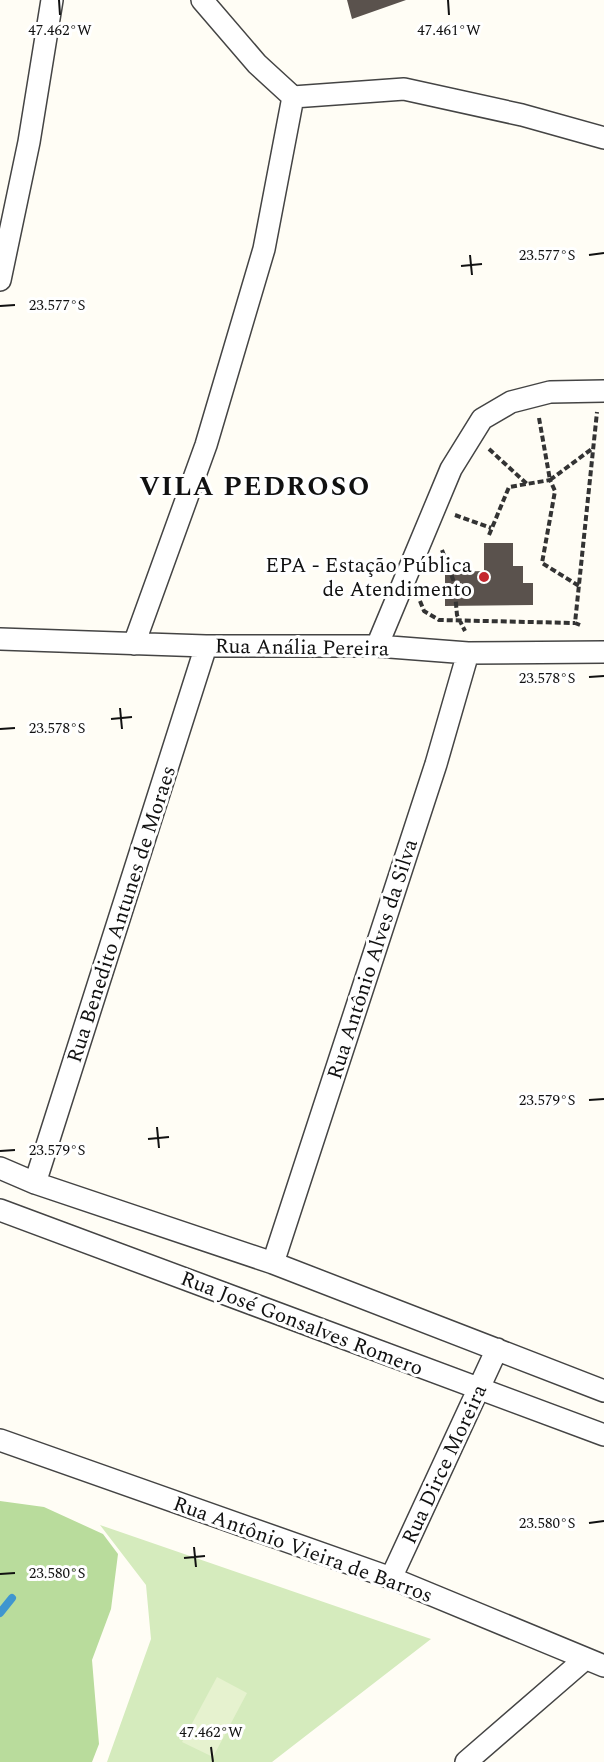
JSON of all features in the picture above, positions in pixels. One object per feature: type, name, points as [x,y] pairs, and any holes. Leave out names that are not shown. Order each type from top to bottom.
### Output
[{"type":"street","points":[[0,280],[29,142],[52,0]]},
{"type":"street","points":[[202,0],[257,64],[293,97],[404,89],[522,115],[604,138]]},
{"type":"street","points":[[134,644],[206,445],[264,249],[293,97]]},
{"type":"street","points":[[377,646],[451,469],[482,419],[511,402],[550,392],[601,398]]},
{"type":"street","name":"Rua Anália Pereira","points":[[0,639],[206,646],[377,646],[472,653],[604,652]]},
{"type":"street","name":"Rua Benedito Antunes de Moraes","points":[[35,1183],[206,646]]},
{"type":"street","name":"Rua Antônio Alves da Silva","points":[[273,1263],[472,653]]},
{"type":"street","name":"Rua José Gonsalves Romero","points":[[0,1168],[35,1183],[273,1263],[604,1391]]},
{"type":"street","name":"Rua José Gonsalves Romero","points":[[0,1210],[478,1390],[604,1435]]},
{"type":"street","name":"Rua Dirce Moreira","points":[[391,1578],[497,1349]]},
{"type":"street","name":"Rua Antônio Vieira de Barros","points":[[0,1440],[391,1578],[594,1662]]},
{"type":"street","points":[[466,1762],[594,1662]]},
{"type":"path","points":[[418,595],[424,611],[439,620],[577,624],[593,448],[601,398]]},
{"type":"path","points":[[529,416],[539,415],[550,480],[555,490],[542,563],[579,586]]},
{"type":"path","points":[[487,448],[527,484]]},
{"type":"path","points":[[489,535],[509,487],[550,480],[593,448]]},
{"type":"path","points":[[453,514],[492,528]]},
{"type":"path","points":[[430,519],[454,582],[457,615],[472,653]]},
{"type":"green space","points":[[0,1501],[44,1507],[103,1534],[118,1554],[111,1609],[92,1660],[99,1744],[92,1762],[0,1762]]},
{"type":"green space","points":[[100,1525],[431,1639],[272,1762],[107,1762],[151,1639],[146,1585]]},
{"type":"green space","points":[[217,1677],[247,1693],[213,1757],[182,1742]]},
{"type":"building","points":[[347,0],[406,0],[352,19]]},
{"type":"building","name":"EPA - Estação Pública de Atendimento","points":[[484,543],[513,543],[513,566],[523,566],[523,583],[533,583],[533,605],[445,606],[445,572],[484,571]]},
{"type":"waterway","points":[[0,1613],[12,1598]]},
{"type":"place","name":"EPA - Estação Pública de Atendimento","points":[[484,577]]},
{"type":"district","name":"VILA PEDROSO","points":[[255,486]]}]
